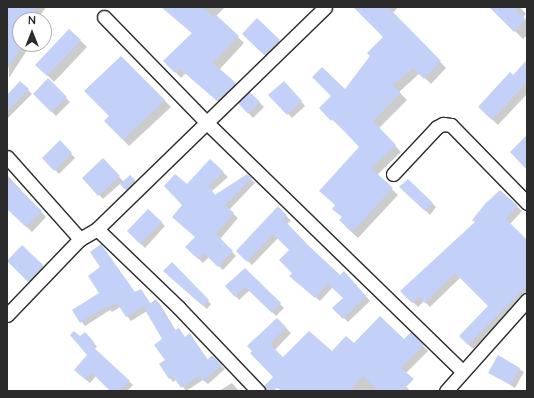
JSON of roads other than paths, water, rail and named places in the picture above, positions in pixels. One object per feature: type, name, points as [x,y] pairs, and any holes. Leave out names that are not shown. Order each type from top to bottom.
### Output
[{"type":"street","points":[[7,315],[80,239],[97,228],[325,7]]},
{"type":"street","points":[[104,17],[207,123],[462,371]]},
{"type":"street","points":[[393,174],[437,127],[444,124],[451,125],[527,203]]},
{"type":"street","points":[[7,157],[80,239]]},
{"type":"street","points":[[97,228],[179,308],[258,391]]},
{"type":"street","points":[[446,391],[462,371],[527,300]]}]
